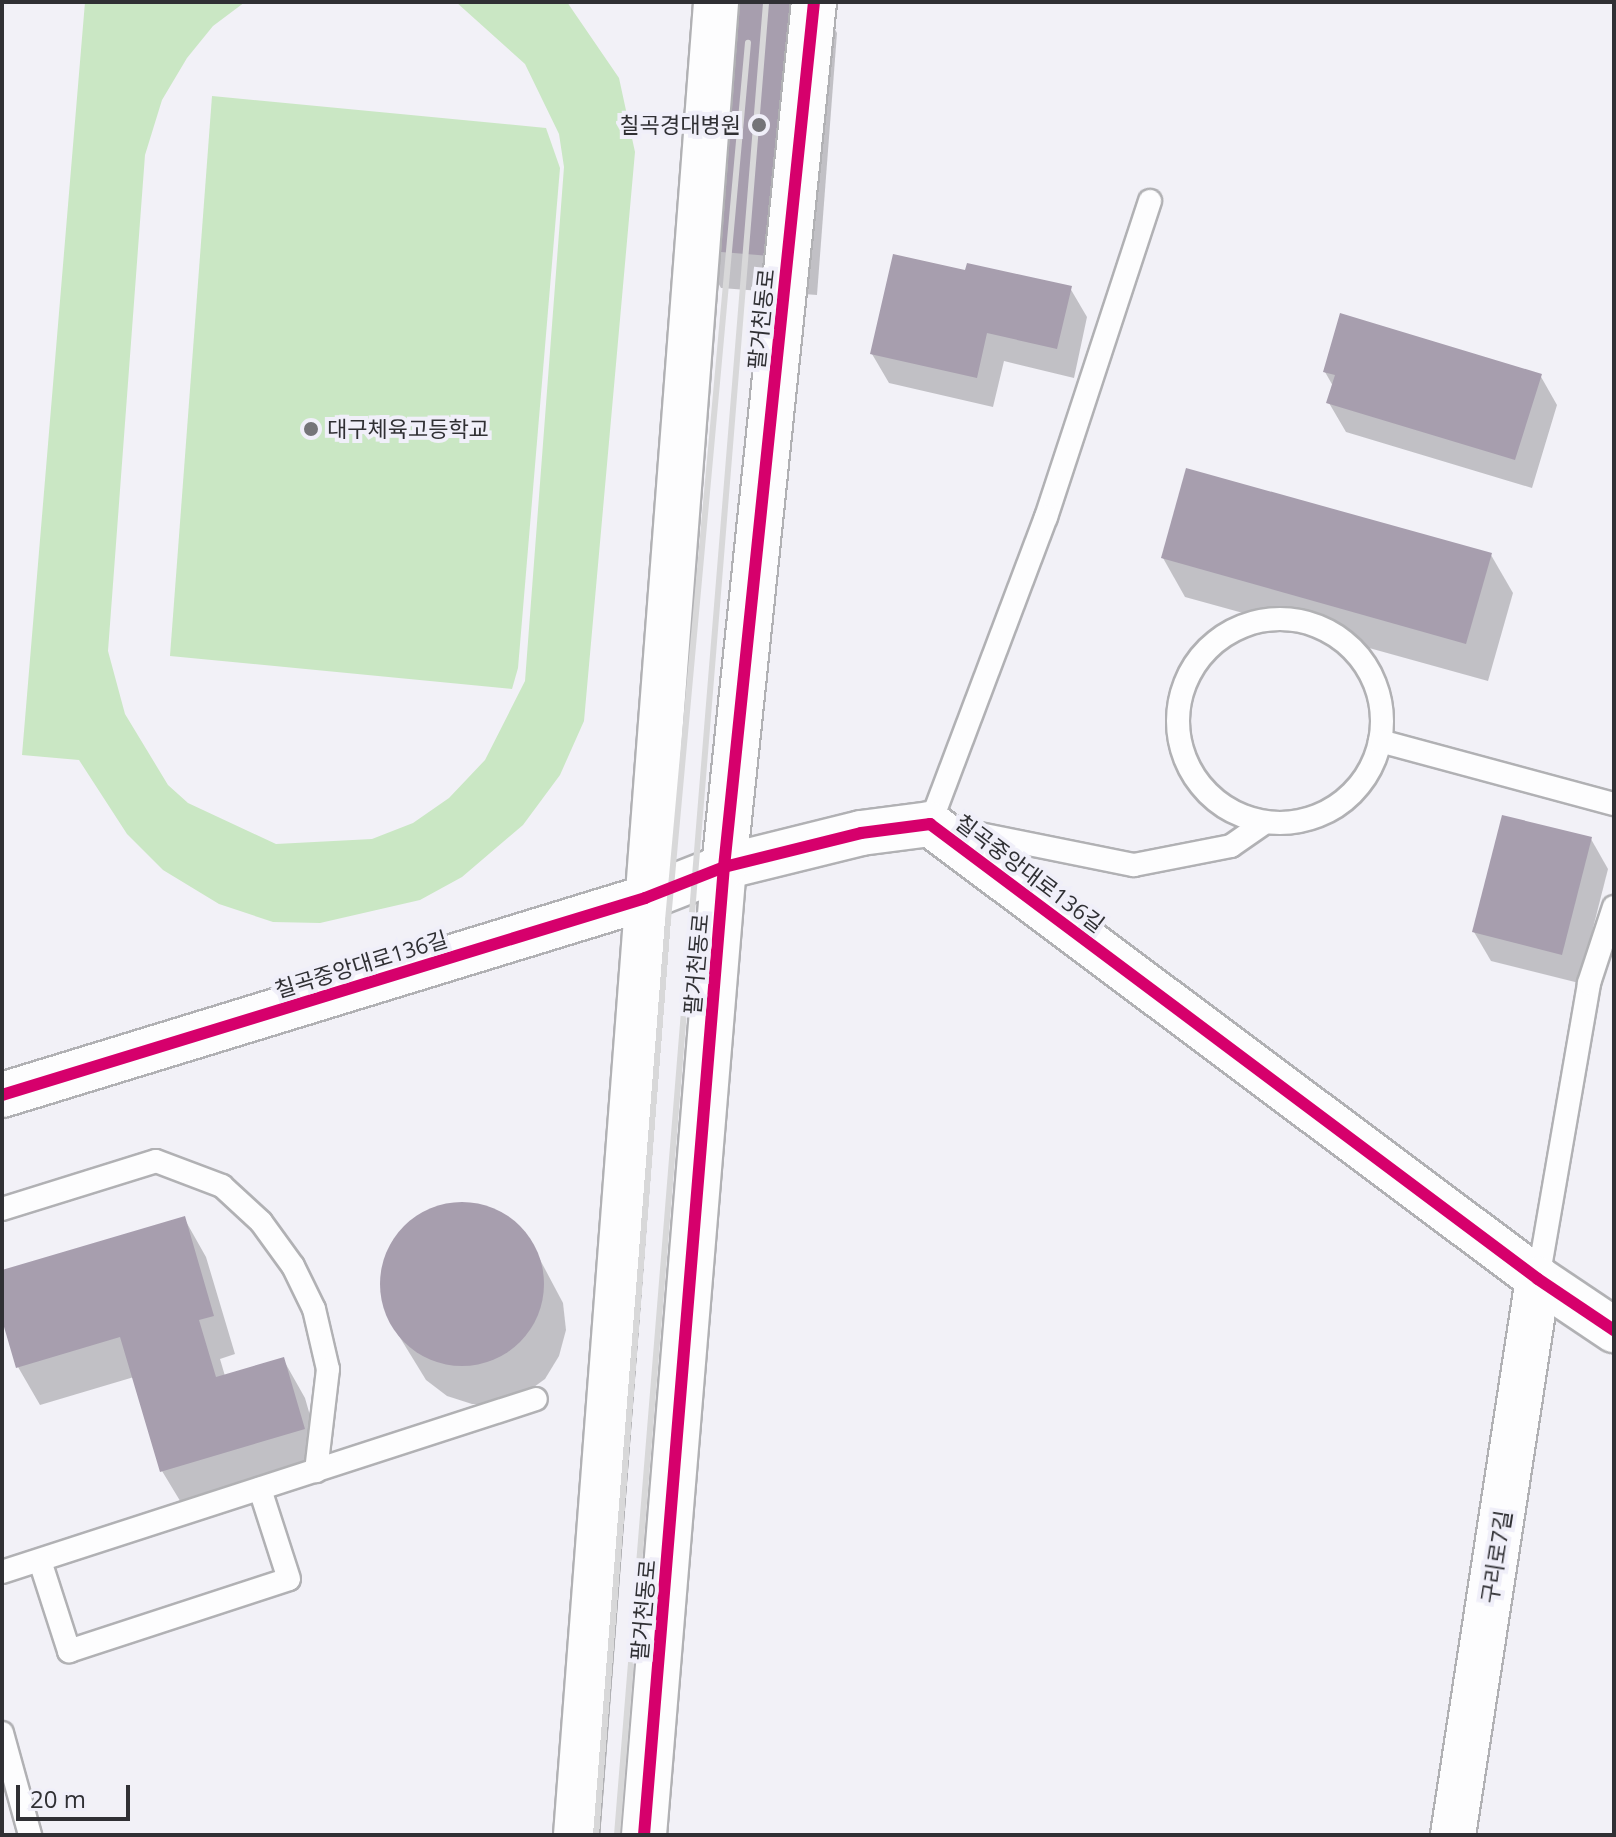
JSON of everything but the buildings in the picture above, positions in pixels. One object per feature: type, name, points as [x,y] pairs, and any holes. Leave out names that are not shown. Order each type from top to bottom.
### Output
[{"type":"street","points":[[576,1835],[645,898],[716,2]]},
{"type":"street","name":"팔거천동로","points":[[644,1835],[724,867],[814,2]]},
{"type":"street","name":"칠곡중앙대로136길","points":[[2,1095],[645,898],[724,867],[861,833],[930,824],[1538,1279],[1614,1330]]},
{"type":"street","name":"구리로7길","points":[[1453,1835],[1538,1279]]},
{"type":"lane","points":[[1150,201],[1046,517],[930,824],[1134,865],[1231,846],[1264,823]]},
{"type":"lane","points":[[1287,619],[1321,626],[1349,644],[1370,670],[1381,700],[1380,741],[1374,765],[1355,793],[1329,812],[1298,823],[1264,823],[1231,812],[1204,791],[1185,762],[1177,728],[1181,693],[1196,662],[1221,637],[1252,622],[1287,619]]},
{"type":"lane","points":[[1380,741],[1614,804]]},
{"type":"lane","points":[[1538,1279],[1589,983],[1614,907]]},
{"type":"lane","points":[[2,1209],[156,1161],[222,1186],[261,1222],[293,1266],[314,1309],[328,1369],[316,1471]]},
{"type":"lane","points":[[2,1572],[536,1399]]},
{"type":"lane","points":[[40,1561],[69,1651],[289,1579],[260,1489]]},
{"type":"lane","points":[[2,1733],[30,1835]]},
{"type":"green space","points":[[85,2],[245,2],[213,26],[187,58],[162,100],[145,155],[108,651],[125,714],[168,785],[188,803],[276,844],[372,839],[413,823],[449,798],[485,760],[525,681],[564,167],[559,134],[525,64],[456,2],[567,2],[619,78],[635,152],[584,721],[560,775],[523,825],[462,877],[420,900],[320,923],[273,922],[219,904],[163,870],[127,834],[79,760],[22,755]]},
{"type":"green space","points":[[212,96],[546,128],[560,168],[518,668],[512,689],[170,656]]},
{"type":"railway","points":[[617,1835],[766,2]]},
{"type":"railway","points":[[596,1835],[668,920],[748,43]]},
{"type":"cycle path","points":[[644,1835],[724,867],[814,2]]},
{"type":"cycle path","points":[[2,1095],[645,898],[724,867],[861,833],[930,824],[1538,1279],[1614,1330]]},
{"type":"place","name":"칠곡경대병원","points":[[759,125]]},
{"type":"place","name":"대구체육고등학교","points":[[311,429]]}]
